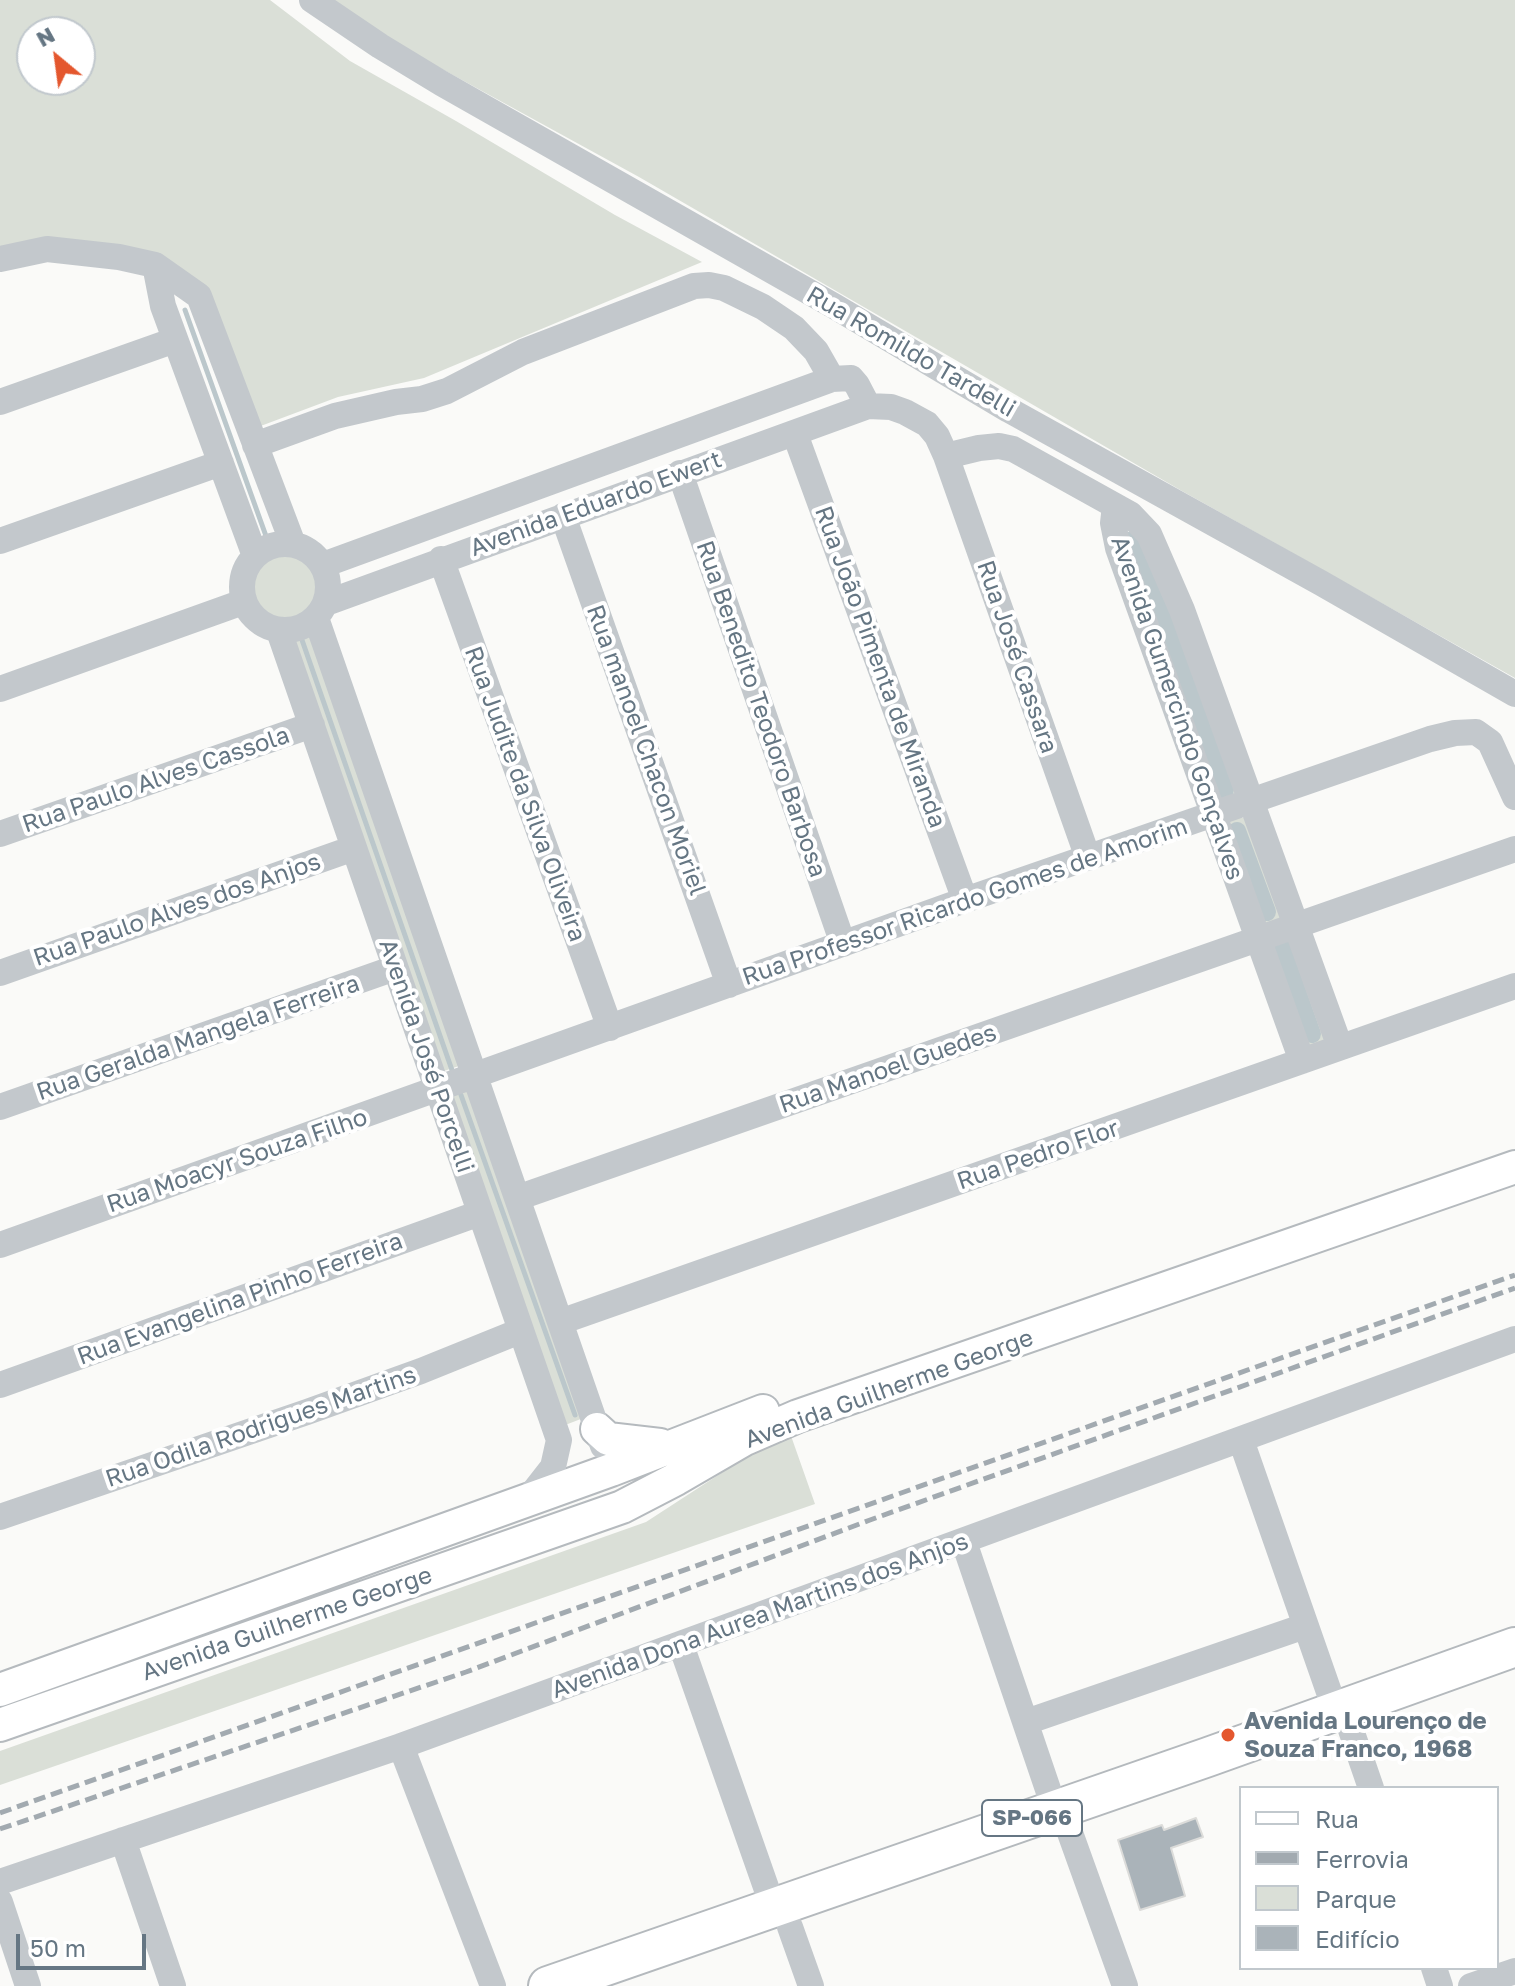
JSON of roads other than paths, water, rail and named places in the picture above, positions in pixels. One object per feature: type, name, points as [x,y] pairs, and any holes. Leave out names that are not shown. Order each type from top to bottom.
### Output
[{"type":"highway","name":"SP-066","points":[[1344,1721],[1515,1647]]},
{"type":"highway","name":"SP-066","points":[[548,1986],[782,1917],[1344,1721],[1515,1672]]},
{"type":"highway","name":"SP-066","points":[[625,1986],[782,1917]]},
{"type":"main road","name":"Avenida Guilherme George","points":[[0,1690],[611,1470],[835,1384],[1515,1152]]},
{"type":"main road","name":"Avenida Guilherme George","points":[[0,1725],[622,1507],[745,1439],[798,1416],[1515,1167]]},
{"type":"main road","points":[[597,1429],[608,1439],[620,1442],[652,1446],[679,1442]]},
{"type":"main road","points":[[542,1535],[615,1498],[619,1490],[611,1470]]},
{"type":"street","name":"Rua Romildo Tardelli","points":[[312,0],[441,83],[1009,410],[1515,694]]},
{"type":"street","points":[[0,259],[47,249],[80,251],[155,265],[199,296],[293,544]]},
{"type":"street","points":[[155,265],[163,306],[255,556]]},
{"type":"street","points":[[255,445],[335,416],[447,391],[523,352],[694,286],[724,288],[763,307],[794,328],[816,351],[832,379],[851,378],[868,406]]},
{"type":"street","points":[[163,306],[174,299],[199,296]]},
{"type":"street","points":[[0,402],[175,340]]},
{"type":"street","name":"Avenida Eduardo Ewert","points":[[323,565],[832,379]]},
{"type":"street","name":"Avenida Eduardo Ewert","points":[[321,610],[441,559],[868,406]]},
{"type":"street","name":"Rua José Cassara","points":[[868,406],[891,407],[927,424],[937,436],[1088,858]]},
{"type":"street","name":"Rua João Pimenta de Miranda","points":[[795,434],[965,900]]},
{"type":"street","points":[[946,456],[979,448],[999,446],[1013,449],[1115,506]]},
{"type":"street","points":[[0,541],[221,463]]},
{"type":"street","name":"Rua Benedito Teodoro Barbosa","points":[[680,473],[843,944]]},
{"type":"street","name":"Avenida Gumercindo Gonçalves","points":[[1302,1061],[1118,548],[1113,523],[1115,506],[1140,523],[1156,543],[1340,1047]]},
{"type":"street","name":"Rua manoel Chacon Moriel","points":[[563,516],[729,985]]},
{"type":"street","points":[[293,544],[305,548],[323,565],[327,577],[321,610],[294,630],[279,631],[256,620],[243,602],[241,587],[244,572],[255,556],[271,546],[293,544]]},
{"type":"street","name":"Rua Judite da Silva Oliveira","points":[[441,559],[610,1028]]},
{"type":"street","points":[[0,689],[243,602]]},
{"type":"street","name":"Avenida José Porcelli","points":[[321,610],[475,1077],[611,1470]]},
{"type":"street","name":"Avenida José Porcelli","points":[[279,631],[559,1440]]},
{"type":"street","name":"Rua Paulo Alves Cassola","points":[[0,834],[312,725]]},
{"type":"street","name":"Rua Professor Ricardo Gomes de Amorim","points":[[475,1077],[965,900],[1430,739],[1476,732],[1490,742],[1515,797]]},
{"type":"street","name":"Rua Paulo Alves dos Anjos","points":[[0,973],[354,848]]},
{"type":"street","name":"Rua Manoel Guedes","points":[[517,1198],[1515,849]]},
{"type":"street","name":"Rua Geralda Mangela Ferreira","points":[[0,1107],[395,968]]},
{"type":"street","name":"Rua Pedro Flor","points":[[560,1322],[1515,986]]},
{"type":"street","name":"Rua Moacyr Souza Filho","points":[[0,1245],[475,1077]]},
{"type":"street","name":"Rua Evangelina Pinho Ferreira","points":[[0,1385],[480,1213]]},
{"type":"street","name":"Rua Odila Rodrigues Martins","points":[[0,1517],[322,1407],[520,1331]]},
{"type":"street","name":"Avenida Dona Aurea Martins dos Anjos","points":[[0,1882],[401,1746],[1515,1339]]},
{"type":"street","points":[[528,1499],[553,1467],[559,1440],[583,1440],[597,1429]]},
{"type":"street","points":[[1241,1440],[1305,1626],[1370,1786]]},
{"type":"street","points":[[964,1542],[1026,1722],[1125,1986]]},
{"type":"street","points":[[1026,1722],[1305,1626]]},
{"type":"street","points":[[681,1645],[782,1917],[811,1986]]},
{"type":"street","points":[[401,1746],[493,1986]]},
{"type":"street","points":[[123,1840],[173,1986]]},
{"type":"street","points":[[0,1902],[28,1986]]},
{"type":"street","points":[[1471,1986],[1515,1971]]},
{"type":"waterway","points":[[185,310],[266,536]]},
{"type":"waterway","points":[[1134,539],[1225,790]]},
{"type":"waterway","points":[[302,640],[453,1073]]},
{"type":"waterway","points":[[1237,831],[1267,912]]},
{"type":"waterway","points":[[1281,946],[1312,1034]]},
{"type":"waterway","points":[[461,1095],[575,1415]]},
{"type":"railway","points":[[0,1813],[1515,1275]]},
{"type":"railway","points":[[0,1829],[466,1672],[870,1520],[1515,1288]]},
{"type":"place","name":"Avenida Lourenço de Souza Franco, 1968","points":[[1228,1735]]}]
